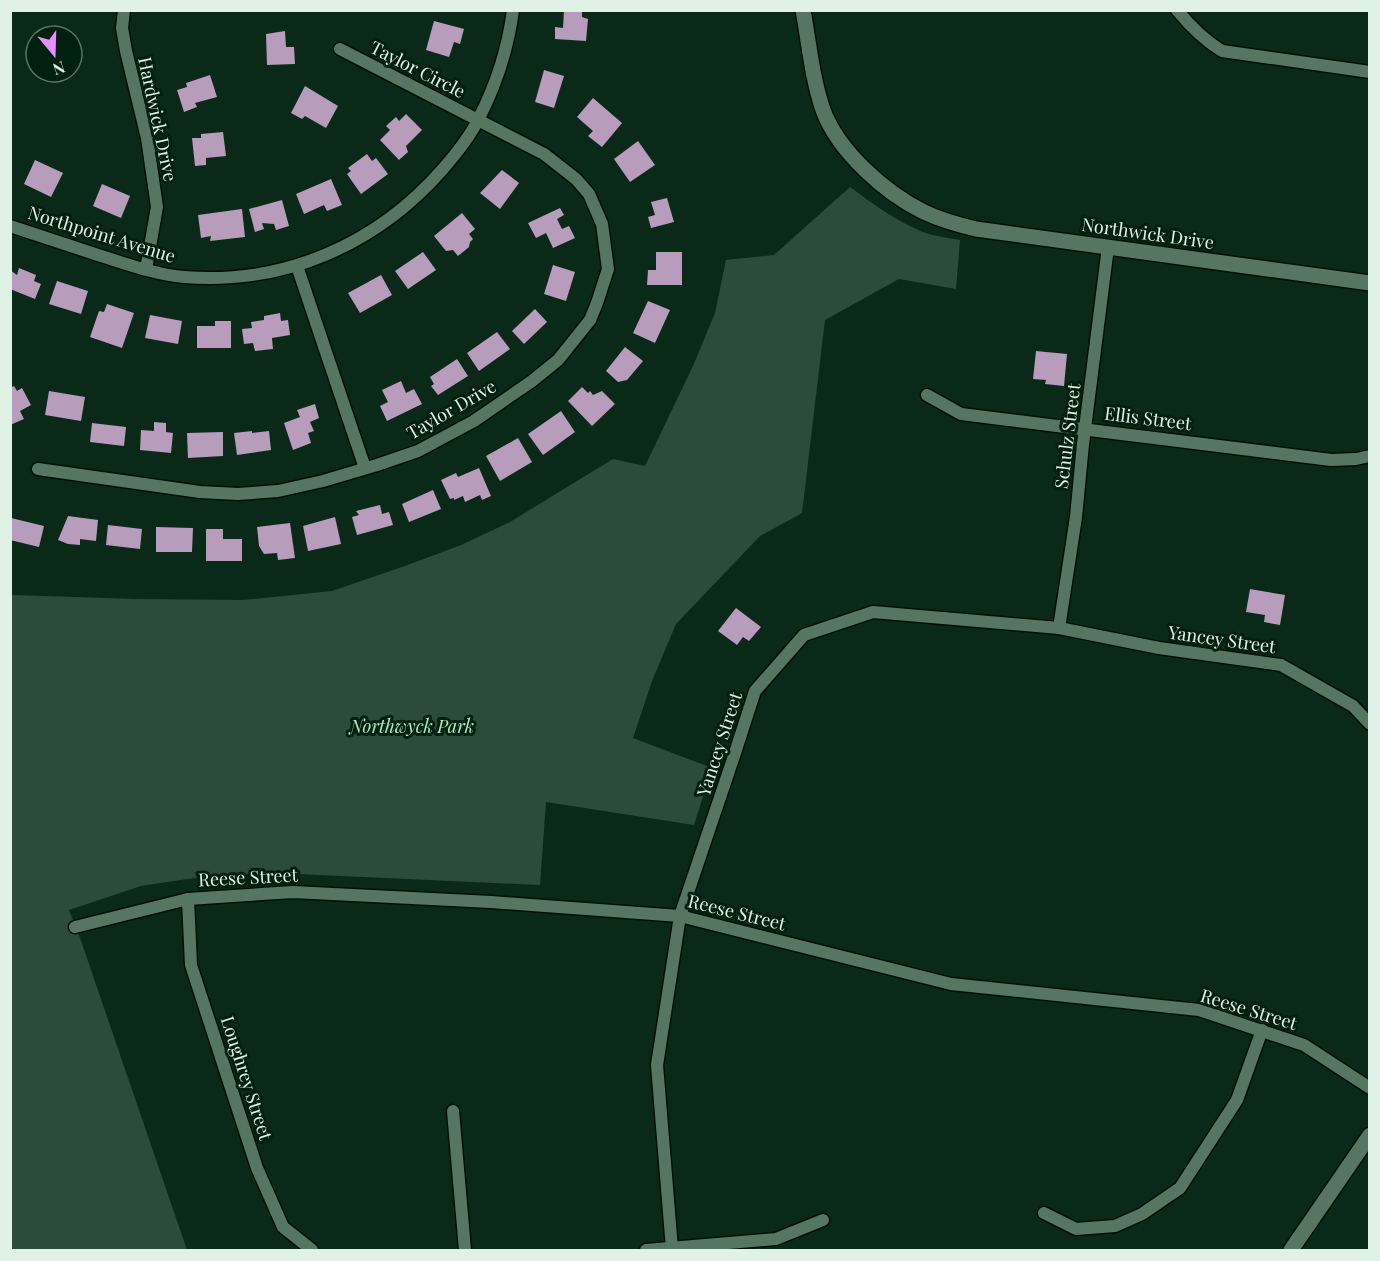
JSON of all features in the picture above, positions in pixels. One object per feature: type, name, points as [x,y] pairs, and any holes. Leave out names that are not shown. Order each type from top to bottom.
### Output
[{"type":"street","name":"Hardwick Drive","points":[[124,10],[122,28],[147,138],[157,207],[146,269]]},
{"type":"street","name":"Northpoint Avenue","points":[[10,226],[126,264],[182,277],[226,279],[262,274],[297,266],[330,253],[360,238],[399,211],[430,183],[459,150],[478,120],[494,86],[505,51],[513,10]]},
{"type":"street","name":"Northwick Drive","points":[[803,10],[817,92],[831,129],[855,160],[888,189],[924,212],[976,229],[1370,283]]},
{"type":"street","points":[[1177,10],[1192,29],[1222,51],[1370,72]]},
{"type":"street","name":"Taylor Circle","points":[[340,49],[478,120]]},
{"type":"street","name":"Taylor Drive","points":[[38,470],[200,492],[238,494],[278,491],[323,481],[418,451],[474,421],[532,381],[558,360],[590,320],[608,269],[602,224],[589,194],[576,179],[544,154],[478,120]]},
{"type":"street","name":"Schulz Street","points":[[1059,628],[1076,517],[1108,247]]},
{"type":"street","points":[[297,266],[365,468]]},
{"type":"street","name":"Ellis Street","points":[[927,394],[962,414],[1331,460],[1370,456]]},
{"type":"street","name":"Yancey Street","points":[[672,1249],[657,1065],[680,915],[755,691],[804,635],[873,612],[1059,628],[1159,648],[1281,665],[1353,706],[1370,724]]},
{"type":"street","name":"Reese Street","points":[[75,927],[188,899],[293,892],[680,915],[951,984],[1199,1010],[1304,1045],[1370,1088]]},
{"type":"street","name":"Loughrey Street","points":[[188,899],[191,965],[257,1168],[283,1227],[312,1251]]},
{"type":"street","points":[[1044,1213],[1076,1229],[1115,1226],[1142,1214],[1180,1188],[1237,1100],[1262,1030]]},
{"type":"street","points":[[453,1111],[465,1251]]},
{"type":"street","points":[[1292,1251],[1370,1135]]},
{"type":"street","points":[[646,1251],[776,1239],[824,1220]]},
{"type":"green space","name":"Northwyck Park","points":[[850,187],[885,212],[913,228],[932,235],[960,240],[956,289],[899,279],[825,320],[802,513],[760,536],[676,624],[652,681],[633,738],[712,768],[694,825],[546,802],[540,885],[277,873],[214,875],[141,886],[69,910],[187,1250],[11,1250],[11,595],[243,600],[332,591],[461,545],[510,522],[613,459],[645,466],[693,366],[715,313],[726,260],[774,255]]},
{"type":"building","points":[[564,10],[582,10],[582,17],[588,19],[586,41],[555,39],[555,27],[563,28]]},
{"type":"building","points":[[434,21],[464,29],[460,44],[454,42],[449,57],[426,50]]},
{"type":"building","points":[[285,31],[286,47],[294,47],[295,64],[267,65],[266,34]]},
{"type":"building","points":[[544,70],[564,76],[554,108],[535,102]]},
{"type":"building","points":[[210,75],[217,97],[195,103],[197,107],[184,112],[177,90],[187,87],[186,83]]},
{"type":"building","points":[[305,86],[338,106],[326,128],[305,116],[302,119],[291,113]]},
{"type":"building","points":[[593,98],[622,123],[602,147],[588,136],[593,131],[577,117]]},
{"type":"building","points":[[406,114],[422,130],[406,146],[408,152],[399,160],[380,140],[390,130],[386,126],[396,117],[399,121]]},
{"type":"building","points":[[223,132],[226,156],[206,158],[206,165],[195,166],[192,138],[201,138],[201,134]]},
{"type":"building","points":[[638,141],[655,165],[630,182],[614,159]]},
{"type":"building","points":[[367,154],[372,161],[376,158],[388,174],[361,194],[347,174],[351,171],[348,168]]},
{"type":"building","points":[[35,160],[63,173],[51,197],[24,184]]},
{"type":"building","points":[[502,170],[519,183],[500,209],[480,193]]},
{"type":"building","points":[[331,179],[342,205],[327,211],[324,205],[304,214],[296,194]]},
{"type":"building","points":[[102,184],[130,196],[121,218],[93,206]]},
{"type":"building","points":[[667,198],[674,222],[651,228],[648,217],[655,215],[651,202]]},
{"type":"building","points":[[282,200],[289,226],[276,230],[274,224],[262,223],[264,229],[255,232],[249,209]]},
{"type":"building","points":[[560,208],[564,215],[557,219],[562,229],[569,226],[575,238],[553,248],[546,233],[536,238],[528,223]]},
{"type":"building","points":[[242,209],[245,237],[210,241],[211,236],[201,238],[198,215]]},
{"type":"building","points":[[462,213],[475,229],[469,234],[473,239],[469,247],[458,256],[453,250],[446,251],[434,236]]},
{"type":"building","points":[[423,252],[436,270],[408,289],[395,271]]},
{"type":"building","points":[[656,252],[682,252],[682,285],[647,285],[648,270],[656,270]]},
{"type":"building","points":[[553,265],[575,272],[566,301],[544,294]]},
{"type":"building","points":[[19,268],[36,275],[34,281],[41,284],[35,299],[10,289],[10,270],[17,275]]},
{"type":"building","points":[[381,275],[392,295],[360,313],[348,293]]},
{"type":"building","points":[[57,281],[88,291],[81,314],[49,304]]},
{"type":"building","points":[[648,301],[670,310],[655,343],[633,333]]},
{"type":"building","points":[[107,304],[134,313],[122,348],[90,337],[99,311],[104,312]]},
{"type":"building","points":[[535,309],[547,322],[524,344],[512,331]]},
{"type":"building","points":[[280,313],[281,321],[288,320],[290,335],[272,338],[273,349],[255,351],[253,343],[244,344],[242,329],[252,328],[251,322],[264,320],[264,316]]},
{"type":"building","points":[[150,315],[182,321],[178,344],[145,338]]},
{"type":"building","points":[[215,321],[231,321],[231,348],[197,348],[197,326],[215,326]]},
{"type":"building","points":[[497,332],[510,349],[479,371],[467,353]]},
{"type":"building","points":[[625,347],[643,361],[627,380],[618,382],[606,371]]},
{"type":"building","points":[[1036,351],[1067,354],[1064,386],[1045,384],[1046,380],[1033,379]]},
{"type":"building","points":[[457,359],[468,376],[438,395],[431,386],[434,384],[430,377]]},
{"type":"building","points":[[401,381],[406,393],[414,389],[422,404],[387,421],[380,406],[388,402],[382,390]]},
{"type":"building","points":[[14,386],[17,391],[22,388],[31,405],[20,411],[24,419],[10,425],[10,388]]},
{"type":"building","points":[[582,387],[593,395],[602,391],[615,404],[592,426],[568,401]]},
{"type":"building","points":[[49,391],[85,397],[81,421],[45,415]]},
{"type":"building","points":[[315,404],[319,418],[310,422],[314,431],[308,433],[311,443],[293,450],[284,423],[300,417],[297,410]]},
{"type":"building","points":[[561,411],[575,432],[543,455],[528,434]]},
{"type":"building","points":[[154,422],[166,423],[166,432],[173,433],[171,453],[140,450],[141,430],[154,431]]},
{"type":"building","points":[[92,423],[126,427],[124,446],[90,442]]},
{"type":"building","points":[[252,431],[252,433],[269,431],[271,450],[237,455],[234,433]]},
{"type":"building","points":[[223,432],[223,456],[188,458],[187,433]]},
{"type":"building","points":[[518,438],[532,462],[500,481],[486,456]]},
{"type":"building","points":[[479,468],[491,496],[482,500],[480,495],[465,502],[463,496],[454,500],[454,498],[450,499],[441,480],[456,473],[458,477]]},
{"type":"building","points":[[433,490],[441,509],[409,522],[402,504]]},
{"type":"building","points":[[380,505],[382,514],[389,512],[393,525],[357,535],[352,517],[359,515],[356,511]]},
{"type":"building","points":[[68,516],[98,520],[96,541],[80,539],[80,545],[58,540]]},
{"type":"building","points":[[335,517],[341,544],[308,551],[303,526]]},
{"type":"building","points":[[11,518],[44,526],[39,547],[10,540]]},
{"type":"building","points":[[290,523],[295,558],[278,560],[277,553],[264,554],[259,546],[257,527]]},
{"type":"building","points":[[108,525],[142,529],[140,549],[106,545]]},
{"type":"building","points":[[156,527],[193,528],[192,552],[156,552]]},
{"type":"building","points":[[206,529],[223,529],[223,539],[242,539],[242,561],[206,561]]},
{"type":"building","points":[[1250,589],[1285,595],[1280,625],[1264,622],[1265,615],[1246,612]]},
{"type":"building","points":[[736,608],[761,627],[749,641],[743,637],[737,645],[718,631]]}]
